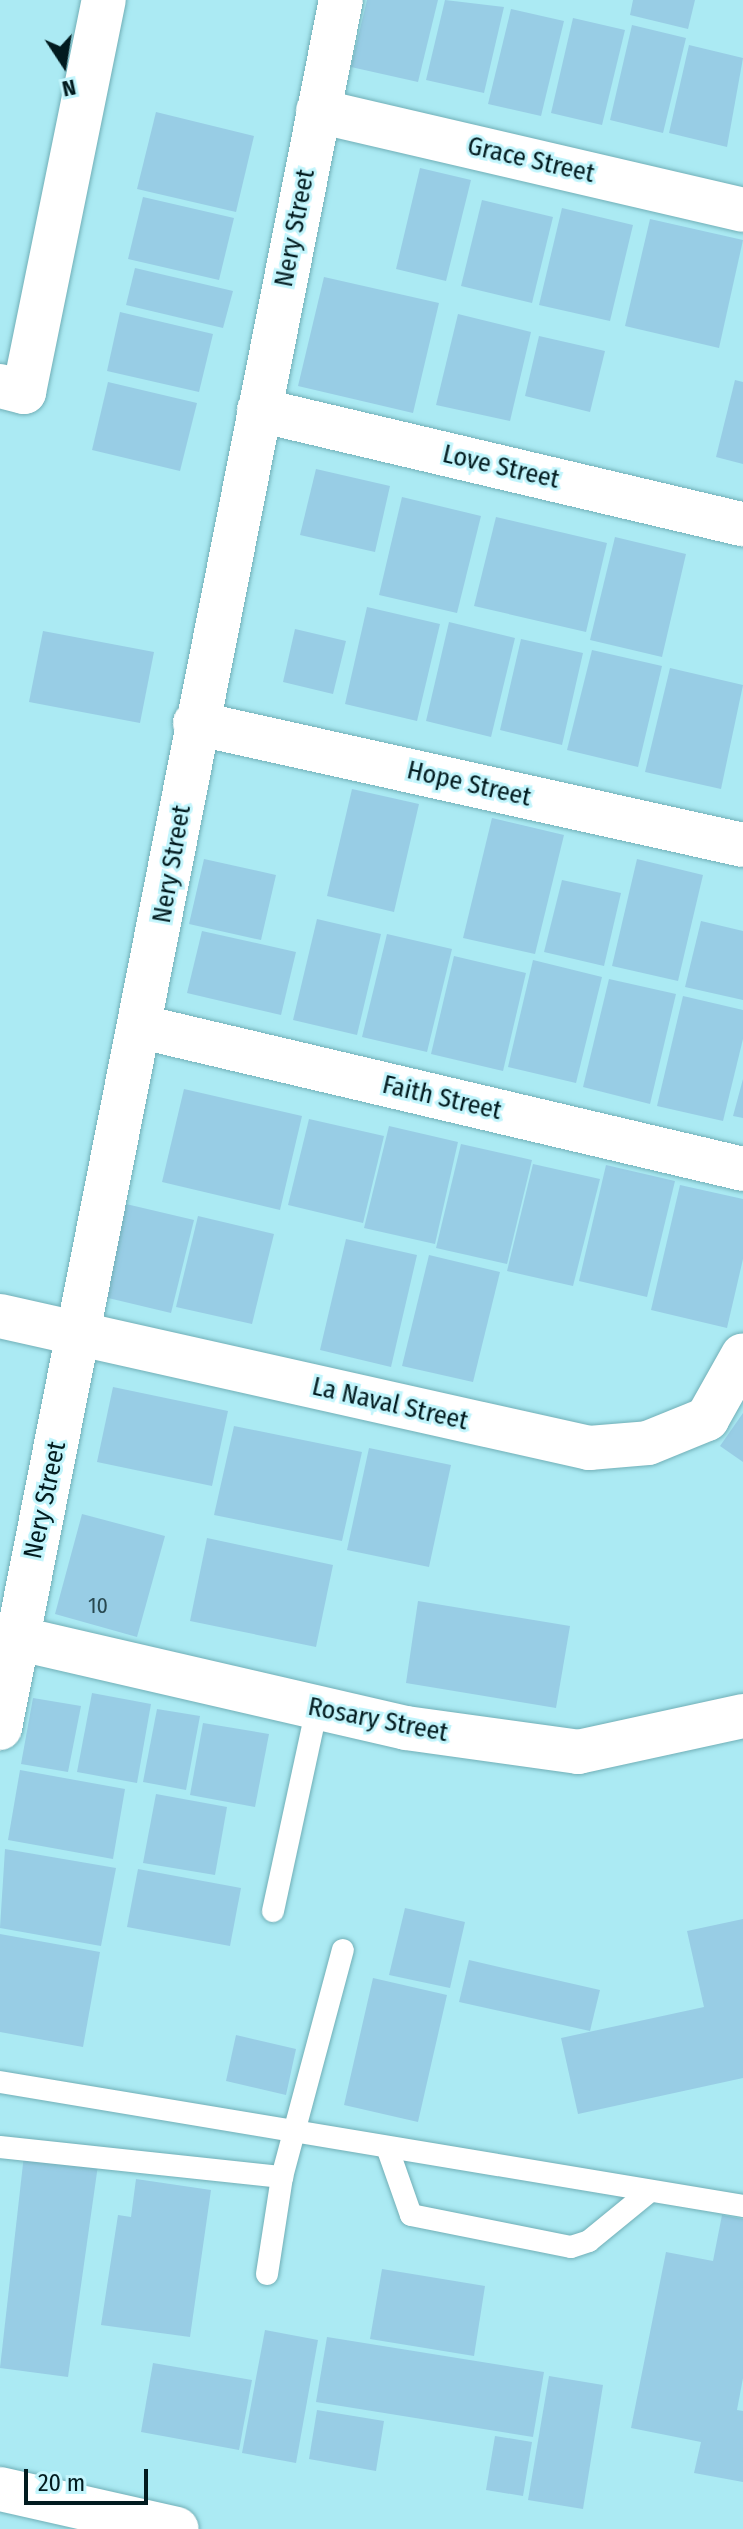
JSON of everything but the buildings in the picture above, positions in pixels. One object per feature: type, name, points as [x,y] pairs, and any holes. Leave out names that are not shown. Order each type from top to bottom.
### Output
[{"type":"street","points":[[0,386],[24,392],[104,0]]},
{"type":"street","name":"Nery Street","points":[[0,1728],[142,1027],[195,723],[341,0]]},
{"type":"street","name":"Grace Street","points":[[318,111],[743,210]]},
{"type":"street","name":"Love Street","points":[[259,410],[743,524]]},
{"type":"street","name":"Hope Street","points":[[195,723],[743,845]]},
{"type":"street","name":"Faith Street","points":[[142,1027],[743,1169]]},
{"type":"street","name":"La Naval Street","points":[[0,1316],[589,1448],[648,1443],[707,1419],[743,1355]]},
{"type":"street","name":"Rosary Street","points":[[16,1638],[317,1708],[578,1752],[743,1716]]},
{"type":"street","points":[[0,2489],[171,2528]]},
{"type":"lane","points":[[273,1911],[317,1708]]},
{"type":"lane","points":[[267,2274],[282,2177],[343,1950]]},
{"type":"lane","points":[[0,2082],[743,2206]]},
{"type":"lane","points":[[0,2147],[282,2177]]},
{"type":"lane","points":[[387,2147],[411,2215],[571,2247],[589,2241],[650,2191]]}]
